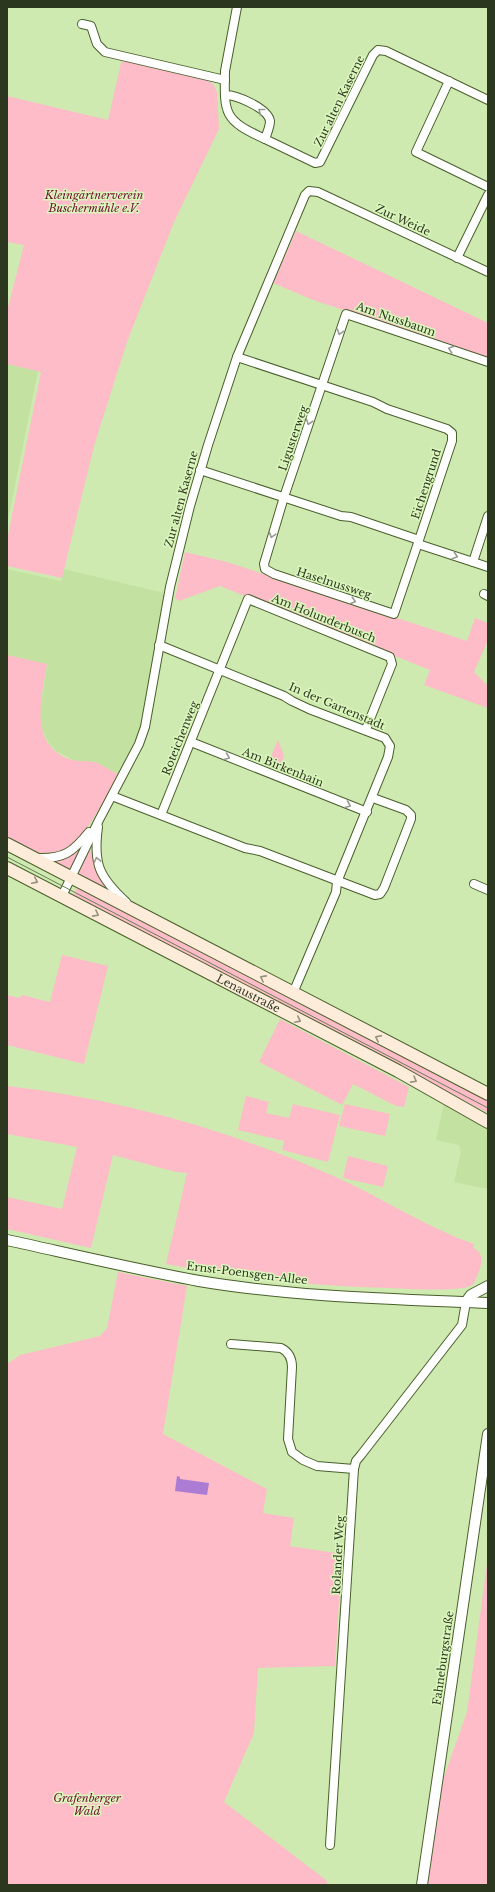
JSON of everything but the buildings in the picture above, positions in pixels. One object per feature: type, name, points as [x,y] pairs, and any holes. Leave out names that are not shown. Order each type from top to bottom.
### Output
[{"type":"main road","name":"Lenaustraße","points":[[7,844],[488,1094]]},
{"type":"main road","name":"Lenaustraße","points":[[7,868],[398,1071],[488,1122]]},
{"type":"street","points":[[226,95],[234,95],[257,107],[268,117],[269,126],[265,139],[241,128],[234,122],[226,108],[225,80],[237,7]]},
{"type":"street","points":[[82,24],[91,26],[97,44],[105,52],[225,80]]},
{"type":"street","name":"Zur alten Kaserne","points":[[265,139],[315,163],[320,162],[324,158],[373,55],[378,50],[386,51],[449,81]]},
{"type":"street","points":[[488,100],[449,81],[416,152],[488,187]]},
{"type":"street","name":"Zur alten Kaserne","points":[[62,896],[98,820],[139,744],[145,727],[159,645],[180,545],[200,470],[237,357],[305,194],[309,191]]},
{"type":"street","name":"Zur Weide","points":[[309,191],[318,192],[488,272]]},
{"type":"street","points":[[458,258],[488,195]]},
{"type":"street","name":"Am Nussbaum","points":[[322,385],[346,314],[488,362]]},
{"type":"street","name":"Eichengrund","points":[[237,357],[373,402],[387,409],[447,429],[452,433],[452,441],[418,542]]},
{"type":"street","name":"Ligusterweg","points":[[284,497],[322,385]]},
{"type":"street","points":[[200,470],[418,542],[488,567]]},
{"type":"street","name":"Haselnussweg","points":[[284,497],[265,558],[265,569],[274,574],[394,614],[418,542]]},
{"type":"street","points":[[473,562],[488,516]]},
{"type":"street","name":"Am Holunderbusch","points":[[220,670],[248,599],[391,658],[392,664],[366,729]]},
{"type":"street","name":"In der Gartenstadt","points":[[159,645],[284,696],[310,709],[366,729],[385,738],[390,746],[388,758],[373,798],[337,882],[336,892],[293,993]]},
{"type":"street","name":"Roteichenweg","points":[[161,814],[220,670]]},
{"type":"street","name":"Am Birkenhain","points":[[191,742],[367,812]]},
{"type":"street","points":[[112,796],[337,882],[375,895],[380,894],[384,888],[410,824],[411,815],[406,810],[373,798]]},
{"type":"street","name":"Zur alten Kaserne","points":[[35,858],[53,859],[68,853],[81,842],[98,820]]},
{"type":"street","name":"Zur alten Kaserne","points":[[98,820],[95,848],[96,860],[102,874],[113,890],[137,912]]},
{"type":"street","points":[[474,884],[488,890]]},
{"type":"street","name":"Ernst-Poensgen-Allee","points":[[7,1240],[200,1281],[300,1292],[488,1303]]},
{"type":"street","points":[[466,1302],[470,1295],[488,1286]]},
{"type":"street","name":"Rolander Weg","points":[[330,1845],[354,1469],[356,1461],[462,1325],[466,1302]]},
{"type":"street","points":[[231,1344],[281,1348],[290,1356],[292,1367],[288,1439],[292,1452],[303,1460],[317,1466],[354,1469]]},
{"type":"street","name":"Fahneburgstraße","points":[[422,1885],[488,1434]]},
{"type":"shaded area","points":[[7,364],[38,371],[7,525]]},
{"type":"shaded area","points":[[7,569],[61,581],[64,569],[168,594],[147,713],[123,773],[118,774],[94,762],[79,762],[71,759],[56,751],[49,743],[39,718],[47,664],[7,655]]},
{"type":"shaded area","points":[[444,1103],[488,1128],[488,1189],[454,1182],[461,1152],[459,1145],[436,1140]]},
{"type":"shaded area","points":[[177,1476],[180,1477],[180,1479],[209,1483],[207,1495],[175,1491]]},
{"type":"green space","name":"Kleingärtnerverein Buschermühle e.V.","points":[[122,59],[204,79],[213,84],[217,92],[219,129],[174,222],[127,342],[94,446],[62,578],[7,566],[7,540],[41,372],[7,364],[7,311],[24,245],[7,242],[7,96],[108,120]]},
{"type":"green space","points":[[296,231],[488,323],[488,358],[313,300],[273,283]]},
{"type":"green space","points":[[185,552],[227,562],[467,641],[475,618],[488,623],[488,640],[474,672],[488,686],[488,708],[424,685],[430,670],[220,586],[179,601],[175,598]]},
{"type":"green space","points":[[7,655],[47,664],[41,704],[41,718],[43,731],[48,742],[56,752],[72,760],[91,761],[97,763],[118,774],[108,796],[77,843],[68,850],[41,856],[7,839]]},
{"type":"green space","points":[[278,740],[284,756],[279,770],[267,766]]},
{"type":"green space","points":[[81,848],[71,869],[65,870],[49,863],[59,860]]},
{"type":"green space","points":[[88,850],[92,852],[94,863],[109,893],[78,877],[78,870]]},
{"type":"green space","points":[[78,885],[488,1097],[488,1113],[73,895]]},
{"type":"green space","points":[[62,955],[108,966],[84,1064],[7,1045],[7,995],[20,998],[22,995],[50,1002]]},
{"type":"green space","points":[[280,1019],[409,1087],[404,1107],[396,1106],[353,1084],[342,1105],[259,1062]]},
{"type":"green space","points":[[7,1086],[92,1099],[176,1119],[258,1146],[338,1178],[422,1221],[474,1244],[473,1248],[478,1251],[480,1255],[481,1265],[473,1285],[464,1288],[445,1289],[359,1287],[276,1280],[166,1264],[187,1173],[176,1172],[113,1155],[91,1248],[7,1229],[7,1197],[62,1209],[77,1147],[7,1134]]},
{"type":"green space","points":[[246,1096],[269,1102],[266,1113],[289,1118],[293,1104],[340,1115],[328,1162],[282,1150],[284,1141],[238,1130]]},
{"type":"green space","points":[[345,1104],[390,1114],[385,1136],[339,1126]]},
{"type":"green space","points":[[348,1156],[388,1166],[383,1187],[343,1178]]},
{"type":"green space","name":"Grafenberger Wald","points":[[118,1272],[187,1286],[163,1434],[267,1489],[263,1513],[294,1518],[290,1546],[342,1554],[335,1666],[258,1668],[254,1733],[224,1802],[326,1880],[328,1885],[7,1885],[7,1364],[20,1355],[100,1336],[107,1328]]},
{"type":"green space","points":[[488,1556],[488,1885],[426,1885],[438,1794],[467,1712]]},
{"type":"tram line","points":[[7,857],[488,1108]]}]
